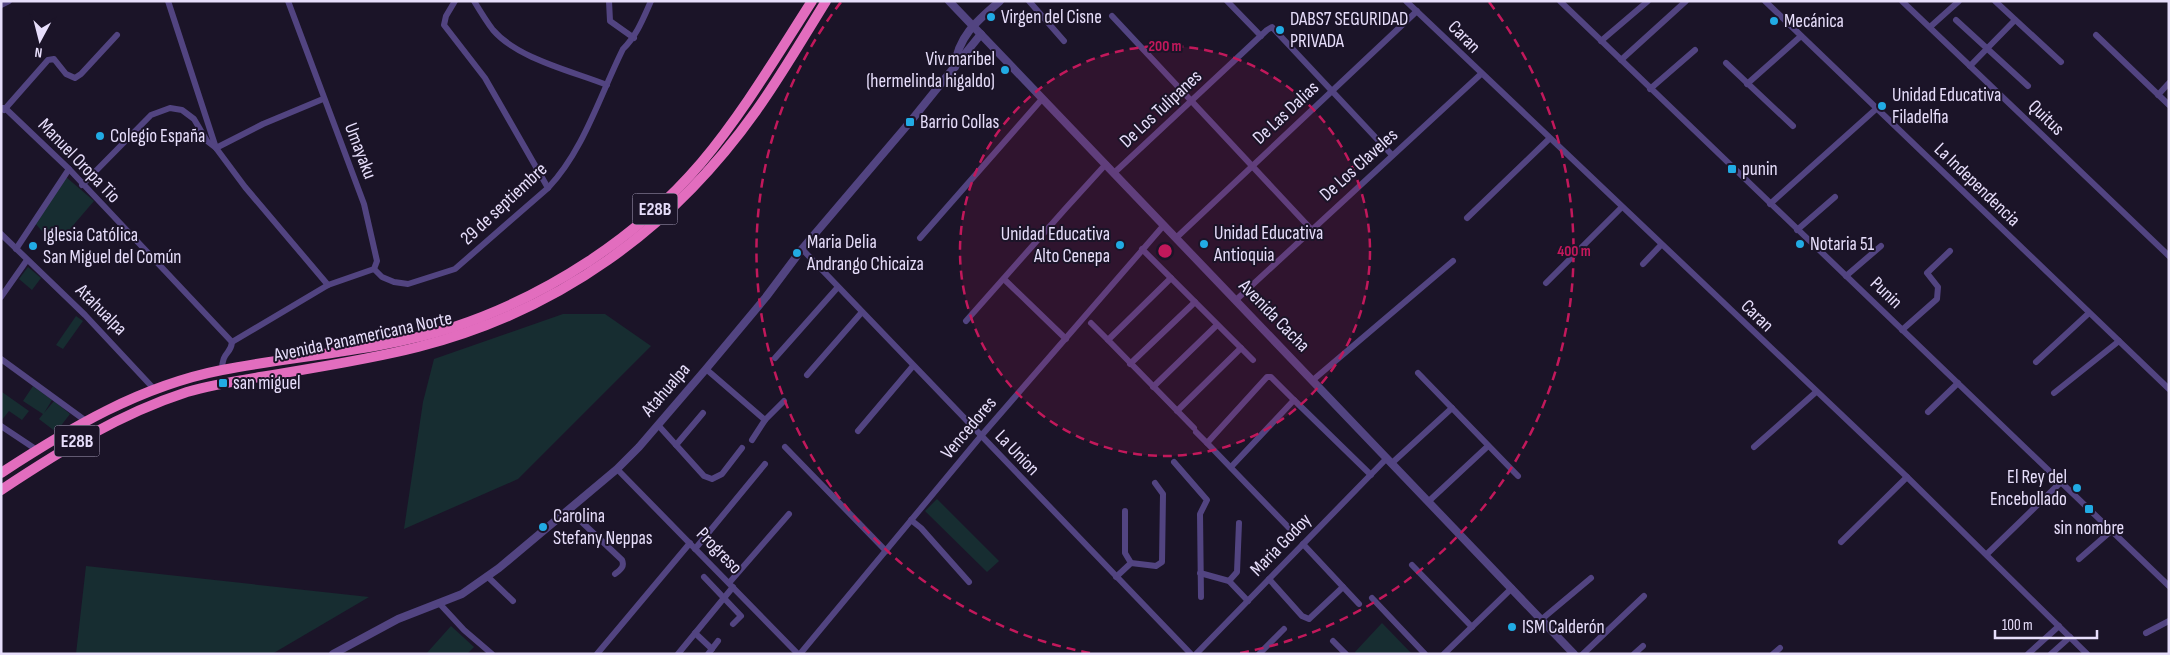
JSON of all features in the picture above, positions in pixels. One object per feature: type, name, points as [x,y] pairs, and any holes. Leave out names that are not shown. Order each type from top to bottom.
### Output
[{"type":"highway","name":"Avenida Panamericana Norte","points":[[1,473],[86,421],[155,390],[222,370],[380,344],[454,327],[537,291],[595,257],[662,204],[704,159],[750,99],[812,1]]},
{"type":"highway","name":"Avenida Panamericana Norte","points":[[1,490],[95,431],[166,400],[223,383],[418,347],[467,332],[519,312],[557,294],[602,266],[648,231],[694,188],[730,146],[757,110],[826,1]]},
{"type":"street","points":[[1,5],[9,1]]},
{"type":"street","points":[[168,1],[216,148]]},
{"type":"street","name":"Umayaku","points":[[288,1],[323,99],[364,204],[377,260],[374,269]]},
{"type":"street","points":[[455,1],[446,16],[444,25],[485,78],[548,188]]},
{"type":"street","points":[[474,1],[494,31],[510,44],[530,56],[606,84]]},
{"type":"street","points":[[609,1],[610,21],[634,38]]},
{"type":"street","name":"29 de septiembre","points":[[374,269],[394,282],[408,284],[455,270],[548,188],[573,153],[623,49],[634,38],[651,1]]},
{"type":"street","name":"Avenida Cacha","points":[[949,1],[1574,654]]},
{"type":"street","name":"Atahualpa","points":[[955,68],[957,52],[973,25],[1000,1]]},
{"type":"street","points":[[1030,1],[1064,41]]},
{"type":"street","points":[[1227,1],[1261,36]]},
{"type":"street","name":"Caran","points":[[1406,1],[1621,208],[1907,477],[2087,654]]},
{"type":"street","name":"Punin","points":[[1560,1],[2169,586]]},
{"type":"street","points":[[1601,41],[1648,1]]},
{"type":"street","name":"La Independencia","points":[[1765,1],[2169,389]]},
{"type":"street","name":"Quitus","points":[[1902,1],[2169,256]]},
{"type":"street","points":[[1930,27],[1959,1]]},
{"type":"street","points":[[1995,1],[2061,62]]},
{"type":"street","points":[[1621,60],[1686,2]]},
{"type":"street","name":"De Las Dalias","points":[[1176,238],[1417,11]]},
{"type":"street","points":[[1112,16],[1311,229]]},
{"type":"street","points":[[1956,20],[2028,86]]},
{"type":"street","points":[[1970,66],[2015,20]]},
{"type":"street","name":"De Los Tulipanes","points":[[1114,173],[1272,27],[1332,91]]},
{"type":"street","name":"Atahualpa","points":[[333,654],[398,619],[462,594],[487,576],[617,470],[658,425],[766,298],[802,249],[955,68],[981,34]]},
{"type":"street","points":[[3,110],[48,60],[54,59],[66,74],[75,78],[117,35]]},
{"type":"street","points":[[1747,84],[1801,36]]},
{"type":"street","points":[[2096,36],[2169,105]]},
{"type":"street","points":[[1650,89],[1696,50]]},
{"type":"street","points":[[1726,64],[1793,126]]},
{"type":"street","name":"De Los Claveles","points":[[1236,300],[1481,74]]},
{"type":"street","points":[[2158,95],[2169,83]]},
{"type":"street","points":[[1332,91],[1392,156]]},
{"type":"street","points":[[216,148],[262,124],[323,99]]},
{"type":"street","points":[[920,238],[1042,99]]},
{"type":"street","points":[[82,185],[151,116],[170,108],[182,110],[194,119],[207,141],[216,148],[244,187],[328,285]]},
{"type":"street","points":[[1770,204],[1876,109]]},
{"type":"street","name":"Manuel Oropa Tio","points":[[3,110],[68,169],[232,342]]},
{"type":"street","points":[[1467,218],[1549,139]]},
{"type":"street","name":"De Los Tulipanes","points":[[966,321],[1106,164]]},
{"type":"street","points":[[16,249],[68,169]]},
{"type":"street","points":[[1797,230],[1835,197]]},
{"type":"street","points":[[1546,283],[1621,208]]},
{"type":"street","name":"Vencedores","points":[[799,654],[981,436],[1164,225]]},
{"type":"street","name":"Atahualpa","points":[[1,234],[85,315],[155,390]]},
{"type":"street","points":[[1643,264],[1660,245]]},
{"type":"street","points":[[1846,276],[1881,246]]},
{"type":"street","name":"La Union","points":[[802,249],[1191,654]]},
{"type":"street","points":[[1142,249],[1253,360]]},
{"type":"street","points":[[1902,330],[1938,299],[1938,287],[1927,273],[1950,251]]},
{"type":"street","points":[[1,297],[27,260]]},
{"type":"street","points":[[1313,380],[1453,262]]},
{"type":"street","points":[[222,370],[222,359],[231,348],[232,342],[328,285],[374,269]]},
{"type":"street","points":[[1108,340],[1171,278]]},
{"type":"street","points":[[1006,281],[1066,339]]},
{"type":"street","points":[[775,358],[838,287]]},
{"type":"street","points":[[1130,364],[1195,302]]},
{"type":"street","points":[[807,375],[862,312]]},
{"type":"street","points":[[2036,362],[2089,313]]},
{"type":"street","points":[[1092,323],[1293,532]]},
{"type":"street","points":[[1153,387],[1218,325]]},
{"type":"street","points":[[2054,394],[2118,341]]},
{"type":"street","points":[[1177,411],[1240,348]]},
{"type":"street","points":[[1,359],[67,405],[86,421]]},
{"type":"street","points":[[858,431],[913,366]]},
{"type":"street","points":[[706,369],[765,420]]},
{"type":"street","points":[[1418,373],[1518,476]]},
{"type":"street","points":[[1207,443],[1267,377],[1271,377],[1371,475]]},
{"type":"street","points":[[1928,412],[1958,383]]},
{"type":"street","points":[[1754,447],[1816,392]]},
{"type":"street","points":[[1231,466],[1294,400]]},
{"type":"street","points":[[752,440],[765,420],[784,401]]},
{"type":"street","name":"Maria Godoy","points":[[1196,654],[1371,475],[1452,408]]},
{"type":"street","points":[[676,445],[703,413]]},
{"type":"street","points":[[658,425],[704,476],[712,479],[722,474],[742,448]]},
{"type":"street","points":[[1,426],[36,450]]},
{"type":"street","points":[[1429,501],[1488,446]]},
{"type":"street","points":[[785,447],[886,551]]},
{"type":"street","points":[[1174,462],[1208,500],[1200,514],[1201,597]]},
{"type":"street","points":[[596,654],[765,464]]},
{"type":"street","name":"Progreso","points":[[617,470],[799,654]]},
{"type":"street","points":[[1841,542],[1907,477]]},
{"type":"street","points":[[1987,554],[2061,482]]},
{"type":"street","points":[[1116,577],[1131,563],[1156,566],[1162,562],[1163,494],[1155,483]]},
{"type":"street","points":[[568,510],[622,560],[621,569],[615,574]]},
{"type":"street","points":[[1125,511],[1125,553],[1131,563]]},
{"type":"street","points":[[678,654],[789,514]]},
{"type":"street","points":[[911,520],[921,528],[969,582]]},
{"type":"street","points":[[1229,581],[1237,572],[1239,523]]},
{"type":"street","points":[[2079,559],[2111,531]]},
{"type":"street","points":[[1303,544],[1359,604]]},
{"type":"street","points":[[1412,564],[1472,627]]},
{"type":"street","points":[[1200,573],[1229,581],[1248,601]]},
{"type":"street","points":[[487,576],[513,601]]},
{"type":"street","points":[[704,577],[741,616],[733,624]]},
{"type":"street","points":[[1542,620],[1591,578]]},
{"type":"street","points":[[1269,579],[1302,616],[1308,619],[1343,587]]},
{"type":"street","points":[[1444,654],[1512,588]]},
{"type":"street","points":[[1583,654],[1644,596]]},
{"type":"street","points":[[1372,598],[1425,654]]},
{"type":"street","points":[[439,603],[464,630],[492,654]]},
{"type":"street","points":[[2146,633],[2169,621]]},
{"type":"street","points":[[2028,654],[2059,626]]},
{"type":"street","points":[[1259,654],[1284,629]]},
{"type":"street","points":[[695,633],[710,651],[718,641]]},
{"type":"street","points":[[2051,654],[2070,637]]},
{"type":"street","points":[[1333,641],[1346,654]]},
{"type":"street","points":[[1634,654],[1643,646]]},
{"type":"street","points":[[1773,654],[1780,648]]},
{"type":"green space","points":[[66,177],[94,201],[58,243],[48,238],[35,223]]},
{"type":"green space","points":[[28,267],[41,278],[32,290],[19,279]]},
{"type":"green space","points":[[563,314],[605,314],[651,346],[518,479],[404,529],[423,402],[434,359]]},
{"type":"green space","points":[[76,316],[83,321],[63,349],[56,345]]},
{"type":"green space","points":[[33,386],[52,400],[44,413],[54,401],[70,414],[56,432],[39,419],[43,414],[23,401]]},
{"type":"green space","points":[[2,392],[29,411],[22,420],[9,411],[1,421]]},
{"type":"green space","points":[[937,499],[999,561],[987,572],[925,511]]},
{"type":"green space","points":[[86,566],[369,597],[272,654],[76,654]]},
{"type":"green space","points":[[1382,623],[1412,654],[1356,654],[1355,652]]},
{"type":"green space","points":[[451,626],[474,647],[467,654],[426,654]]},
{"type":"place","name":"Virgen del Cisne","points":[[991,17]]},
{"type":"place","name":"Mecánica","points":[[1774,21]]},
{"type":"place","name":"DABS7 SEGURIDAD PRIVADA","points":[[1280,30]]},
{"type":"place","name":"Viv.maribel (hermelinda higaldo)","points":[[1005,70]]},
{"type":"place","name":"Unidad Educativa Filadelfia","points":[[1882,106]]},
{"type":"place","name":"Barrio Collas","points":[[910,122]]},
{"type":"place","name":"Colegio España","points":[[100,136]]},
{"type":"place","name":"punin","points":[[1732,169]]},
{"type":"place","name":"Unidad Educativa Antioquia","points":[[1204,244]]},
{"type":"place","name":"Notaria 51","points":[[1800,244]]},
{"type":"place","name":"Unidad Educativa Alto Cenepa","points":[[1120,245]]},
{"type":"place","name":"Iglesia Católica San Miguel del Común","points":[[33,246]]},
{"type":"place","name":"Maria Delia Andrango Chicaiza","points":[[797,253]]},
{"type":"place","name":"san miguel","points":[[223,383]]},
{"type":"place","name":"El Rey del Encebollado","points":[[2077,488]]},
{"type":"place","name":"sin nombre","points":[[2089,509]]},
{"type":"place","name":"Carolina Stefany Neppas","points":[[543,527]]},
{"type":"place","name":"ISM Calderón","points":[[1512,627]]}]
